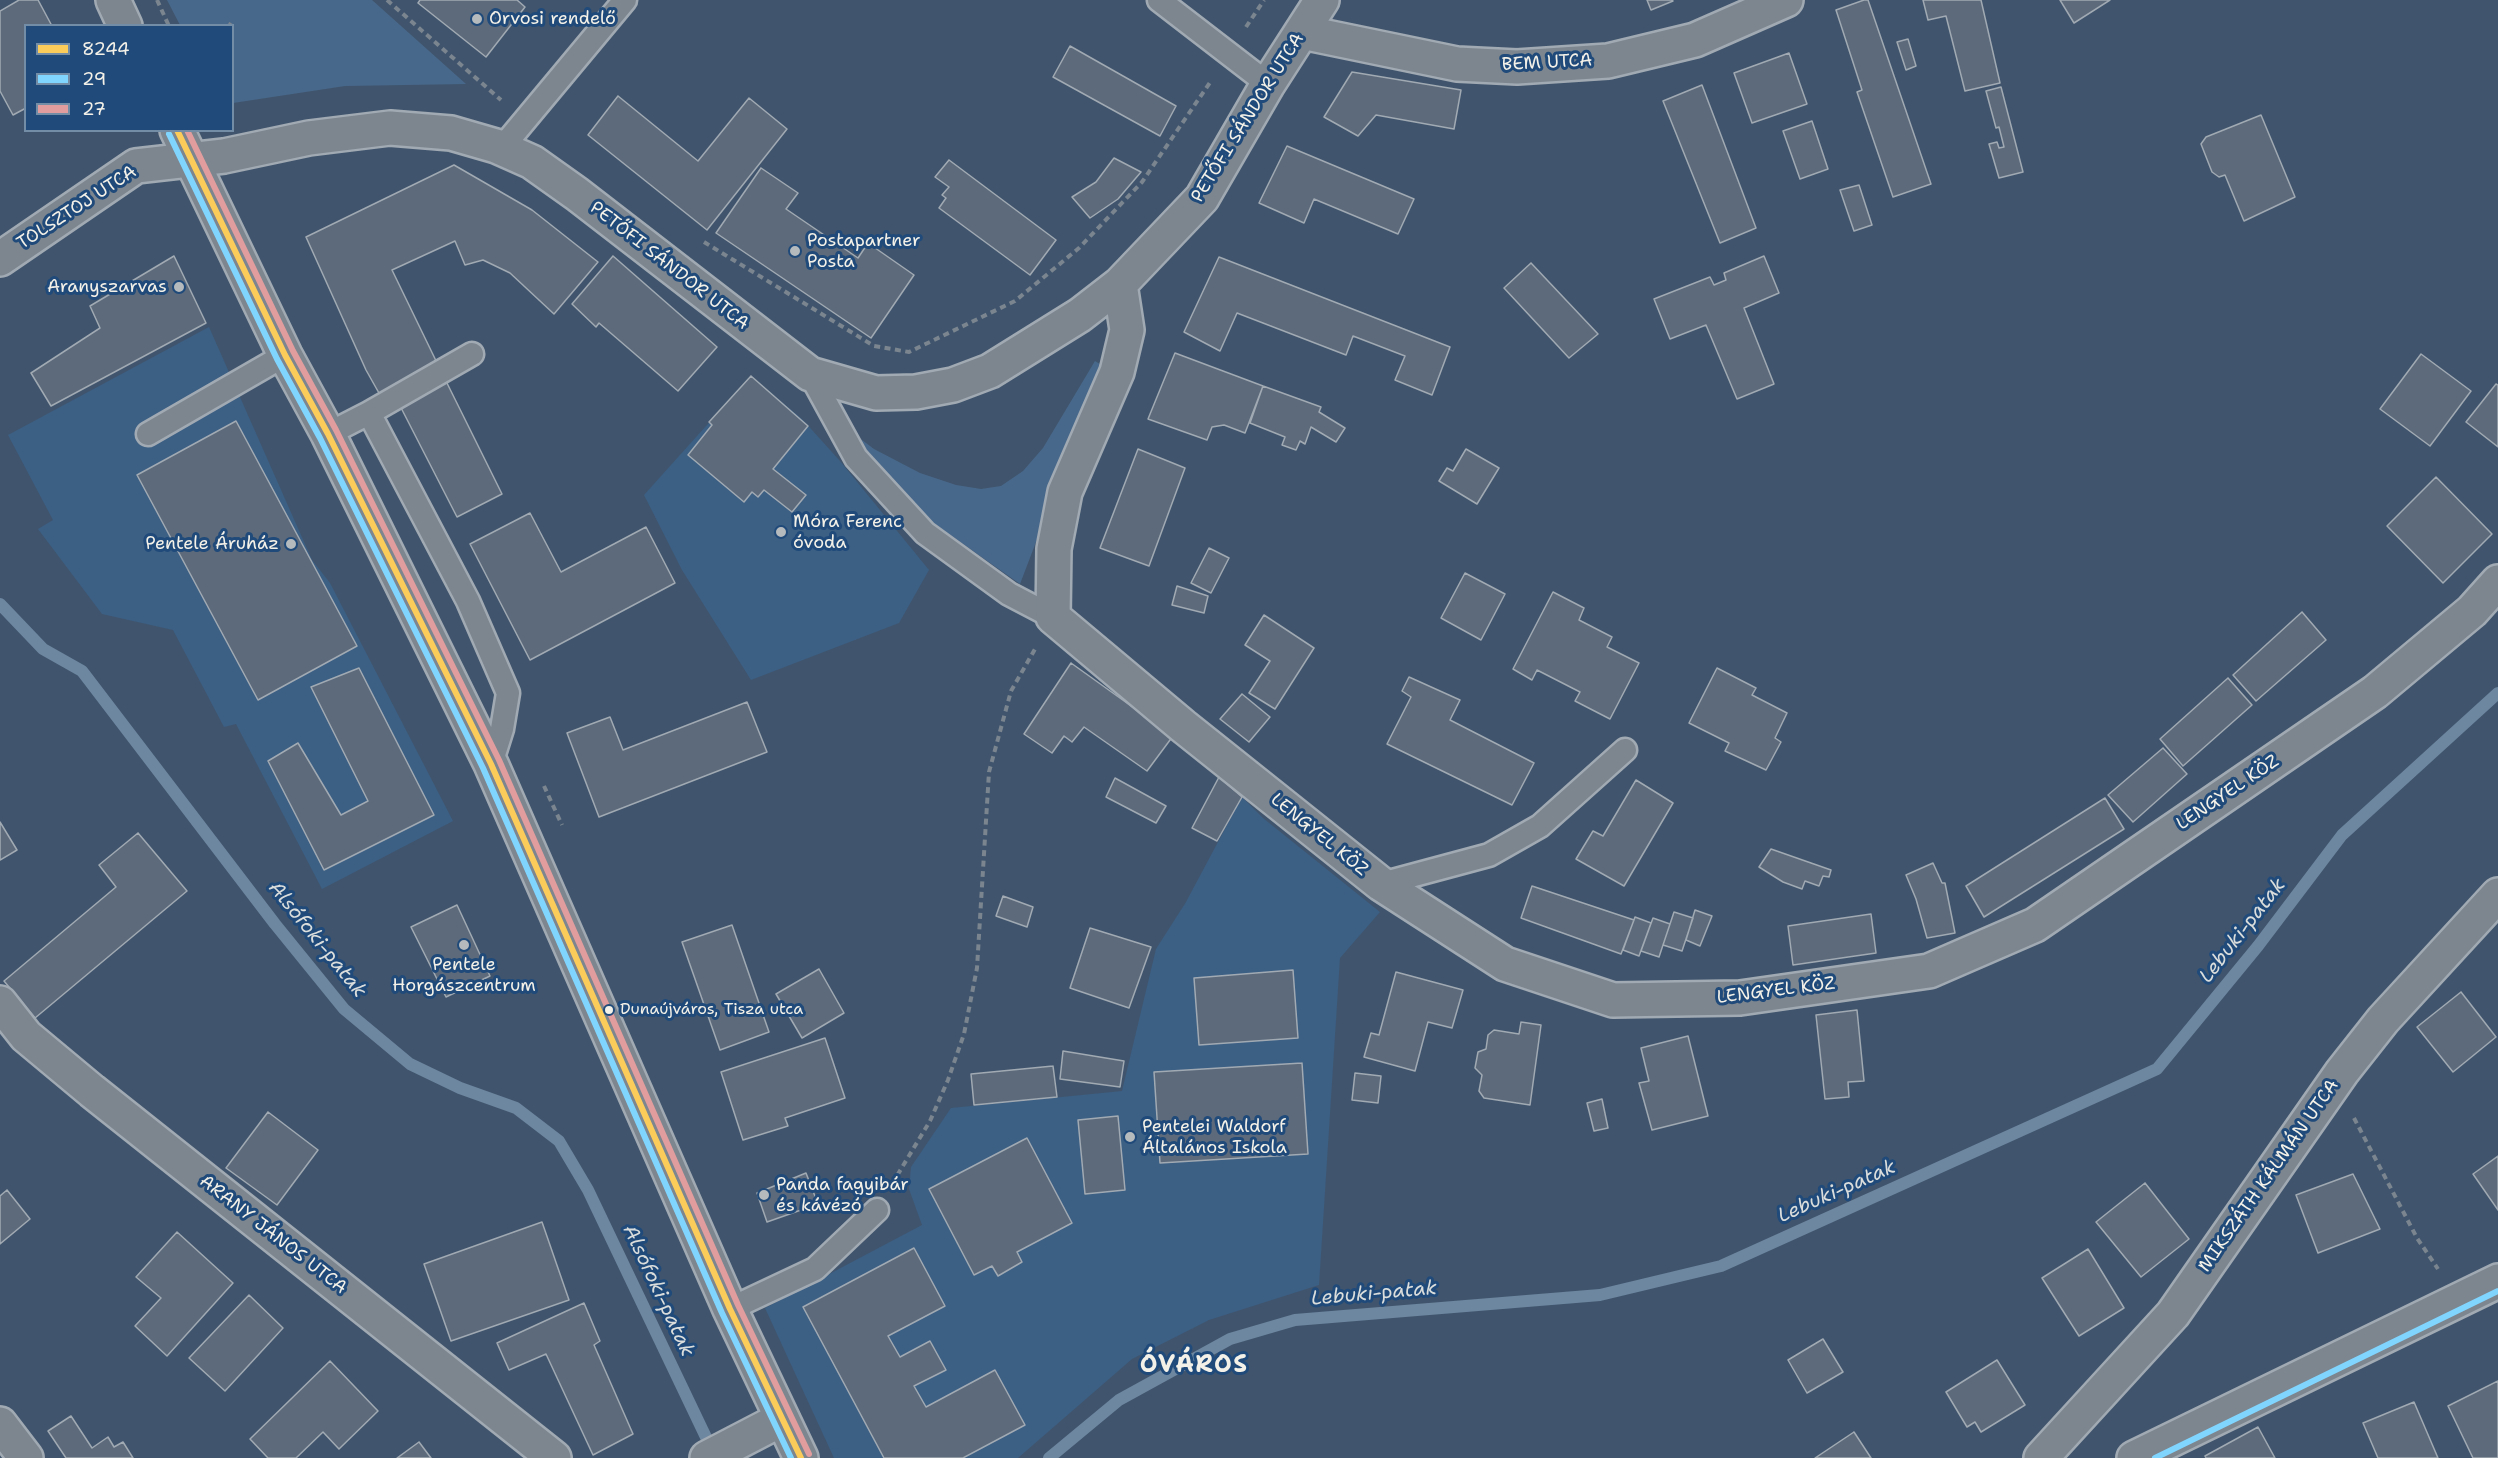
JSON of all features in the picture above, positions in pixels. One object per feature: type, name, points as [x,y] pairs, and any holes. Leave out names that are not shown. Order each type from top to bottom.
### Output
[{"type":"street","points":[[113,0],[124,24]]},
{"type":"street","name":"PETŐFI SÁNDOR UTCA","points":[[192,160],[224,156],[309,138],[390,128],[451,133],[501,149],[532,162],[577,194],[810,374],[876,393],[916,392],[953,385],[990,371],[1080,315],[1120,284],[1202,198],[1268,84],[1322,0]]},
{"type":"street","name":"BEM UTCA","points":[[1302,32],[1457,64],[1528,66],[1608,61],[1695,40],[1785,0]]},
{"type":"street","points":[[178,132],[285,356],[328,434],[491,764],[730,1309],[801,1458]]},
{"type":"street","name":"TOLSZTOJ UTCA","points":[[0,259],[136,166],[192,160]]},
{"type":"street","points":[[1053,617],[1054,549],[1065,492],[1118,372],[1127,330],[1120,284]]},
{"type":"street","name":"LENGYEL KÖZ","points":[[1053,617],[1183,726],[1381,884],[1505,964],[1613,1000],[1740,998],[1929,970],[2035,926],[2375,692],[2472,611],[2498,582]]},
{"type":"street","name":"MIKSZÁTH KÁLMÁN UTCA","points":[[2041,1458],[2173,1314],[2342,1072],[2383,1020],[2498,895]]},
{"type":"street","name":"ARANY JÁNOS UTCA","points":[[0,1003],[26,1036],[92,1091],[554,1458]]},
{"type":"street","points":[[2134,1458],[2498,1281]]},
{"type":"street","points":[[707,1458],[782,1419]]},
{"type":"street","points":[[0,1424],[26,1458]]},
{"type":"lane","points":[[501,149],[625,0]]},
{"type":"lane","points":[[1159,0],[1268,84]]},
{"type":"lane","points":[[328,434],[472,354]]},
{"type":"lane","points":[[148,434],[285,356]]},
{"type":"lane","points":[[810,374],[856,458],[925,533],[1009,594],[1053,617]]},
{"type":"lane","points":[[369,413],[468,601],[508,693],[502,729],[491,764]]},
{"type":"lane","points":[[1381,884],[1489,855],[1540,826],[1626,750]]},
{"type":"lane","points":[[730,1309],[815,1269],[876,1210]]},
{"type":"path","points":[[157,0],[168,24]]},
{"type":"path","points":[[387,0],[494,96],[529,115]]},
{"type":"path","points":[[699,238],[874,346],[909,352],[1015,301],[1079,248],[1142,182],[1229,54]]},
{"type":"path","points":[[876,1210],[930,1121],[948,1080],[963,1034],[977,969],[989,771],[1011,691],[1053,617]]},
{"type":"path","points":[[2342,1072],[2350,1111],[2417,1238],[2459,1299]]},
{"type":"shaded area","points":[[167,0],[372,0],[466,84],[345,86],[234,103],[234,24],[179,24]]},
{"type":"shaded area","points":[[209,327],[312,560],[330,583],[453,821],[322,889],[236,724],[224,727],[173,630],[102,614],[38,529],[53,520],[8,435]]},
{"type":"shaded area","points":[[1095,361],[1103,366],[1020,584],[929,520],[888,479],[850,431],[874,449],[920,473],[956,485],[981,489],[1001,486],[1023,471],[1043,448]]},
{"type":"shaded area","name":"Móra Ferenc óvoda","points":[[751,376],[803,420],[840,461],[929,570],[899,623],[751,680],[682,570],[644,495]]},
{"type":"shaded area","name":"Pentelei Waldorf Általános Iskola","points":[[1242,797],[1263,818],[1380,912],[1340,958],[1319,1285],[1209,1320],[1132,1359],[1018,1458],[834,1458],[765,1308],[922,1225],[909,1189],[911,1167],[951,1108],[1122,1091],[1156,949],[1186,902]]},
{"type":"building","points":[[19,0],[38,0],[51,24],[24,24],[24,109],[13,115],[0,91],[0,11]]},
{"type":"building","name":"Orvosi rendelő","points":[[420,0],[517,0],[525,7],[486,57],[418,3]]},
{"type":"building","points":[[1647,0],[1672,0],[1673,1],[1651,10]]},
{"type":"building","points":[[1868,0],[1931,184],[1893,197],[1857,92],[1862,90],[1836,10]]},
{"type":"building","points":[[1923,0],[1981,0],[2000,83],[1965,91],[1946,16],[1928,20]]},
{"type":"building","points":[[2060,0],[2110,0],[2074,23]]},
{"type":"building","points":[[1908,39],[1916,66],[1906,70],[1897,42]]},
{"type":"building","points":[[1070,46],[1176,106],[1160,136],[1053,77]]},
{"type":"building","points":[[1789,53],[1807,104],[1752,123],[1734,73]]},
{"type":"building","points":[[1352,72],[1461,90],[1454,129],[1376,115],[1358,136],[1324,117]]},
{"type":"building","points":[[1702,85],[1756,228],[1720,243],[1663,101]]},
{"type":"building","points":[[2001,87],[2023,172],[1999,178],[1989,144],[1997,142],[1999,148],[2004,147],[1999,127],[1996,128],[1986,91]]},
{"type":"building","points":[[618,96],[698,161],[749,98],[787,129],[707,230],[588,135]]},
{"type":"building","points":[[2261,115],[2295,197],[2244,221],[2225,175],[2219,177],[2212,172],[2201,144],[2206,137]]},
{"type":"building","points":[[1812,121],[1828,169],[1800,179],[1783,131]]},
{"type":"building","points":[[1287,146],[1414,199],[1398,234],[1314,199],[1304,223],[1259,203]]},
{"type":"building","points":[[1114,158],[1141,172],[1118,199],[1090,218],[1072,197],[1096,182]]},
{"type":"building","points":[[949,160],[1056,240],[1030,275],[939,208],[946,198],[942,195],[949,187],[935,177]]},
{"type":"building","points":[[454,165],[532,210],[598,262],[554,314],[510,273],[483,260],[465,265],[455,241],[392,270],[440,369],[384,402],[366,370],[306,237]]},
{"type":"building","name":"Postapartner Posta","points":[[761,168],[798,193],[786,209],[858,258],[868,243],[914,275],[871,338],[716,233]]},
{"type":"building","points":[[1859,185],[1872,225],[1854,231],[1840,190]]},
{"type":"building","points":[[174,256],[206,323],[51,406],[31,373],[100,328],[90,306]]},
{"type":"building","points":[[613,256],[717,347],[678,391],[599,323],[596,327],[572,304]]},
{"type":"building","points":[[1764,256],[1779,293],[1744,308],[1774,384],[1737,399],[1706,325],[1670,339],[1654,299],[1710,277],[1714,285],[1726,280],[1724,273]]},
{"type":"building","points":[[1219,257],[1450,347],[1432,395],[1395,380],[1405,356],[1353,336],[1346,355],[1237,313],[1220,351],[1184,332]]},
{"type":"building","points":[[1531,263],[1598,334],[1569,358],[1504,288]]},
{"type":"building","points":[[1175,353],[1263,386],[1245,433],[1224,425],[1212,427],[1207,440],[1148,419]]},
{"type":"building","points":[[2421,354],[2471,391],[2430,446],[2380,409]]},
{"type":"building","points":[[440,369],[502,494],[457,517],[396,398]]},
{"type":"building","points":[[751,376],[808,426],[773,469],[806,495],[792,512],[764,490],[758,497],[752,492],[744,502],[688,455],[712,425],[709,422]]},
{"type":"building","points":[[2496,384],[2498,385],[2498,447],[2466,422]]},
{"type":"building","points":[[1263,386],[1321,407],[1319,412],[1345,428],[1336,442],[1311,427],[1305,444],[1300,441],[1296,450],[1282,445],[1285,437],[1250,423]]},
{"type":"building","points":[[236,421],[357,646],[258,700],[137,475]]},
{"type":"building","points":[[1138,449],[1185,468],[1149,566],[1100,548]]},
{"type":"building","points":[[1466,449],[1499,468],[1477,504],[1439,481],[1447,468],[1453,471]]},
{"type":"building","points":[[2436,477],[2492,534],[2443,583],[2387,526]]},
{"type":"building","points":[[530,513],[561,572],[646,527],[675,583],[530,660],[470,544]]},
{"type":"building","points":[[1209,548],[1229,558],[1211,593],[1191,583]]},
{"type":"building","points":[[1465,573],[1505,594],[1481,640],[1441,618]]},
{"type":"building","points":[[1177,586],[1208,596],[1204,613],[1172,605]]},
{"type":"building","points":[[1553,592],[1584,608],[1579,620],[1612,637],[1607,647],[1639,663],[1610,719],[1575,701],[1580,692],[1537,670],[1532,680],[1513,669]]},
{"type":"building","points":[[2302,612],[2326,640],[2256,701],[2233,675]]},
{"type":"building","points":[[1264,615],[1314,648],[1275,709],[1249,693],[1270,661],[1245,645]]},
{"type":"building","points":[[1071,663],[1173,736],[1147,771],[1084,727],[1072,742],[1064,736],[1052,753],[1024,734]]},
{"type":"building","points":[[359,668],[434,815],[324,870],[268,761],[298,743],[341,815],[368,801],[311,687]]},
{"type":"building","points":[[1717,668],[1756,688],[1752,695],[1787,713],[1775,738],[1781,742],[1766,770],[1725,751],[1729,743],[1689,723]]},
{"type":"building","points":[[1409,677],[1460,700],[1450,720],[1534,763],[1512,805],[1387,744],[1411,697],[1402,691]]},
{"type":"building","points":[[2228,678],[2252,705],[2183,766],[2160,739]]},
{"type":"building","points":[[1242,694],[1270,717],[1249,742],[1220,719]]},
{"type":"building","points":[[747,702],[767,752],[599,817],[567,733],[610,717],[623,750]]},
{"type":"building","points":[[2163,748],[2187,774],[2133,822],[2108,795]]},
{"type":"building","points":[[1219,777],[1242,797],[1217,841],[1192,828]]},
{"type":"building","points":[[1115,778],[1166,806],[1156,823],[1106,797]]},
{"type":"building","points":[[1636,780],[1673,803],[1624,886],[1576,859],[1593,831],[1603,836]]},
{"type":"building","points":[[2105,798],[2124,829],[1984,917],[1966,886]]},
{"type":"building","points":[[0,822],[17,850],[0,860]]},
{"type":"building","points":[[138,833],[187,891],[35,1018],[4,981],[116,887],[99,865]]},
{"type":"building","points":[[1771,849],[1831,870],[1829,877],[1823,876],[1819,886],[1805,881],[1802,889],[1783,882],[1759,867]]},
{"type":"building","points":[[1933,863],[1942,883],[1945,883],[1955,933],[1927,938],[1916,899],[1906,875]]},
{"type":"building","points":[[1532,886],[1634,920],[1621,954],[1521,918]]},
{"type":"building","points":[[1003,896],[1033,907],[1027,927],[996,916]]},
{"type":"building","points":[[457,905],[490,976],[446,997],[411,927]]},
{"type":"building","points":[[1695,910],[1712,916],[1700,946],[1686,940]]},
{"type":"building","points":[[1674,912],[1693,918],[1682,951],[1663,945]]},
{"type":"building","points":[[1871,914],[1876,953],[1793,965],[1788,926]]},
{"type":"building","points":[[1635,917],[1651,923],[1639,956],[1623,950]]},
{"type":"building","points":[[1653,918],[1670,924],[1659,957],[1641,951]]},
{"type":"building","points":[[732,925],[769,1032],[720,1050],[682,942]]},
{"type":"building","points":[[1090,928],[1151,947],[1129,1008],[1070,988]]},
{"type":"building","points":[[819,969],[844,1013],[802,1038],[776,994]]},
{"type":"building","points":[[1293,970],[1298,1038],[1199,1045],[1194,978]]},
{"type":"building","points":[[1396,972],[1463,990],[1452,1028],[1428,1022],[1415,1071],[1364,1057],[1371,1033],[1379,1035]]},
{"type":"building","points":[[2461,992],[2496,1037],[2453,1072],[2417,1027]]},
{"type":"building","points":[[1857,1010],[1864,1081],[1848,1082],[1849,1097],[1825,1099],[1816,1015]]},
{"type":"building","points":[[1521,1022],[1541,1025],[1530,1105],[1484,1098],[1479,1091],[1482,1075],[1475,1068],[1478,1052],[1486,1049],[1488,1035],[1494,1030],[1519,1034]]},
{"type":"building","points":[[1688,1036],[1708,1116],[1652,1130],[1639,1083],[1649,1081],[1641,1048]]},
{"type":"building","points":[[825,1038],[845,1098],[785,1118],[788,1126],[743,1140],[721,1072]]},
{"type":"building","points":[[1063,1051],[1124,1061],[1120,1087],[1060,1079]]},
{"type":"building","points":[[1302,1063],[1308,1154],[1160,1163],[1154,1072]]},
{"type":"building","points":[[1053,1066],[1057,1097],[974,1105],[971,1074]]},
{"type":"building","points":[[1355,1073],[1381,1076],[1378,1103],[1352,1100]]},
{"type":"building","points":[[1602,1099],[1608,1128],[1594,1131],[1587,1103]]},
{"type":"building","points":[[268,1112],[318,1150],[277,1205],[226,1168]]},
{"type":"building","points":[[1118,1116],[1125,1190],[1085,1194],[1078,1120]]},
{"type":"building","points":[[1027,1138],[1072,1223],[1017,1252],[1022,1262],[998,1276],[992,1266],[974,1275],[929,1189]]},
{"type":"building","points":[[2498,1156],[2498,1210],[2473,1174]]},
{"type":"building","points":[[806,1173],[818,1204],[767,1222],[757,1193]]},
{"type":"building","points":[[2353,1174],[2380,1229],[2318,1253],[2296,1195]]},
{"type":"building","points":[[2145,1183],[2189,1239],[2141,1277],[2096,1222]]},
{"type":"building","points":[[7,1190],[30,1219],[0,1244],[0,1196]]},
{"type":"building","points":[[542,1222],[569,1300],[451,1341],[424,1264]]},
{"type":"building","points":[[177,1232],[233,1283],[167,1356],[135,1326],[161,1298],[136,1277]]},
{"type":"building","points":[[914,1248],[945,1306],[888,1336],[900,1357],[930,1341],[946,1370],[914,1386],[926,1407],[995,1370],[1025,1425],[963,1458],[884,1458],[803,1307]]},
{"type":"building","points":[[2088,1249],[2124,1308],[2079,1336],[2042,1278]]},
{"type":"building","points":[[249,1295],[283,1328],[225,1391],[189,1358]]},
{"type":"building","points":[[584,1303],[600,1341],[594,1345],[633,1434],[593,1455],[546,1354],[509,1370],[497,1343]]},
{"type":"building","points":[[1823,1339],[1843,1372],[1807,1393],[1788,1360]]},
{"type":"building","points":[[1997,1360],[2025,1405],[1981,1432],[1975,1422],[1967,1427],[1946,1392]]},
{"type":"building","points":[[330,1361],[378,1411],[339,1449],[323,1432],[296,1458],[268,1458],[250,1439]]},
{"type":"building","points":[[2498,1381],[2498,1458],[2473,1458],[2448,1406]]},
{"type":"building","points":[[2414,1402],[2438,1458],[2378,1458],[2363,1423]]},
{"type":"building","points":[[71,1416],[92,1448],[108,1437],[114,1447],[123,1442],[133,1458],[66,1458],[48,1431]]},
{"type":"building","points":[[2258,1427],[2275,1458],[2206,1458],[2205,1456]]},
{"type":"building","points":[[1854,1432],[1871,1458],[1815,1458]]},
{"type":"building","points":[[419,1442],[431,1458],[397,1458]]},
{"type":"waterway","name":"Alsófoki-patak","points":[[0,604],[43,649],[82,671],[275,924],[344,1009],[410,1064],[460,1088],[516,1108],[559,1141],[588,1190],[714,1454]]},
{"type":"waterway","name":"Lebuki-patak","points":[[1049,1458],[1119,1400],[1230,1339],[1295,1320],[1600,1295],[1721,1266],[2157,1069],[2258,946],[2342,835],[2498,693]]},
{"type":"transit line","name":"8244","points":[[178,132],[285,355],[328,434],[491,764],[730,1309],[801,1458]]},
{"type":"transit line","name":"27","points":[[188,132],[293,351],[336,430],[499,760],[738,1305],[809,1454]]},
{"type":"transit line","name":"29","points":[[169,134],[277,359],[320,438],[483,768],[722,1313],[791,1458]]},
{"type":"transit line","name":"29","points":[[2155,1458],[2498,1291]]},
{"type":"place","name":"Orvosi rendelő","points":[[477,19]]},
{"type":"place","name":"Postapartner Posta","points":[[795,251]]},
{"type":"place","name":"Aranyszarvas","points":[[179,287]]},
{"type":"place","name":"Móra Ferenc óvoda","points":[[781,532]]},
{"type":"place","name":"Pentele Áruház","points":[[291,544]]},
{"type":"place","name":"Pentele Horgászcentrum","points":[[464,945]]},
{"type":"place","name":"Dunaújváros, Tisza utca","points":[[609,1010]]},
{"type":"place","name":"Pentelei Waldorf Általános Iskola","points":[[1130,1137]]},
{"type":"place","name":"Panda fagyibár és kávézó","points":[[764,1195]]},
{"type":"district","name":"ÓVÁROS","points":[[1194,1366]]}]
